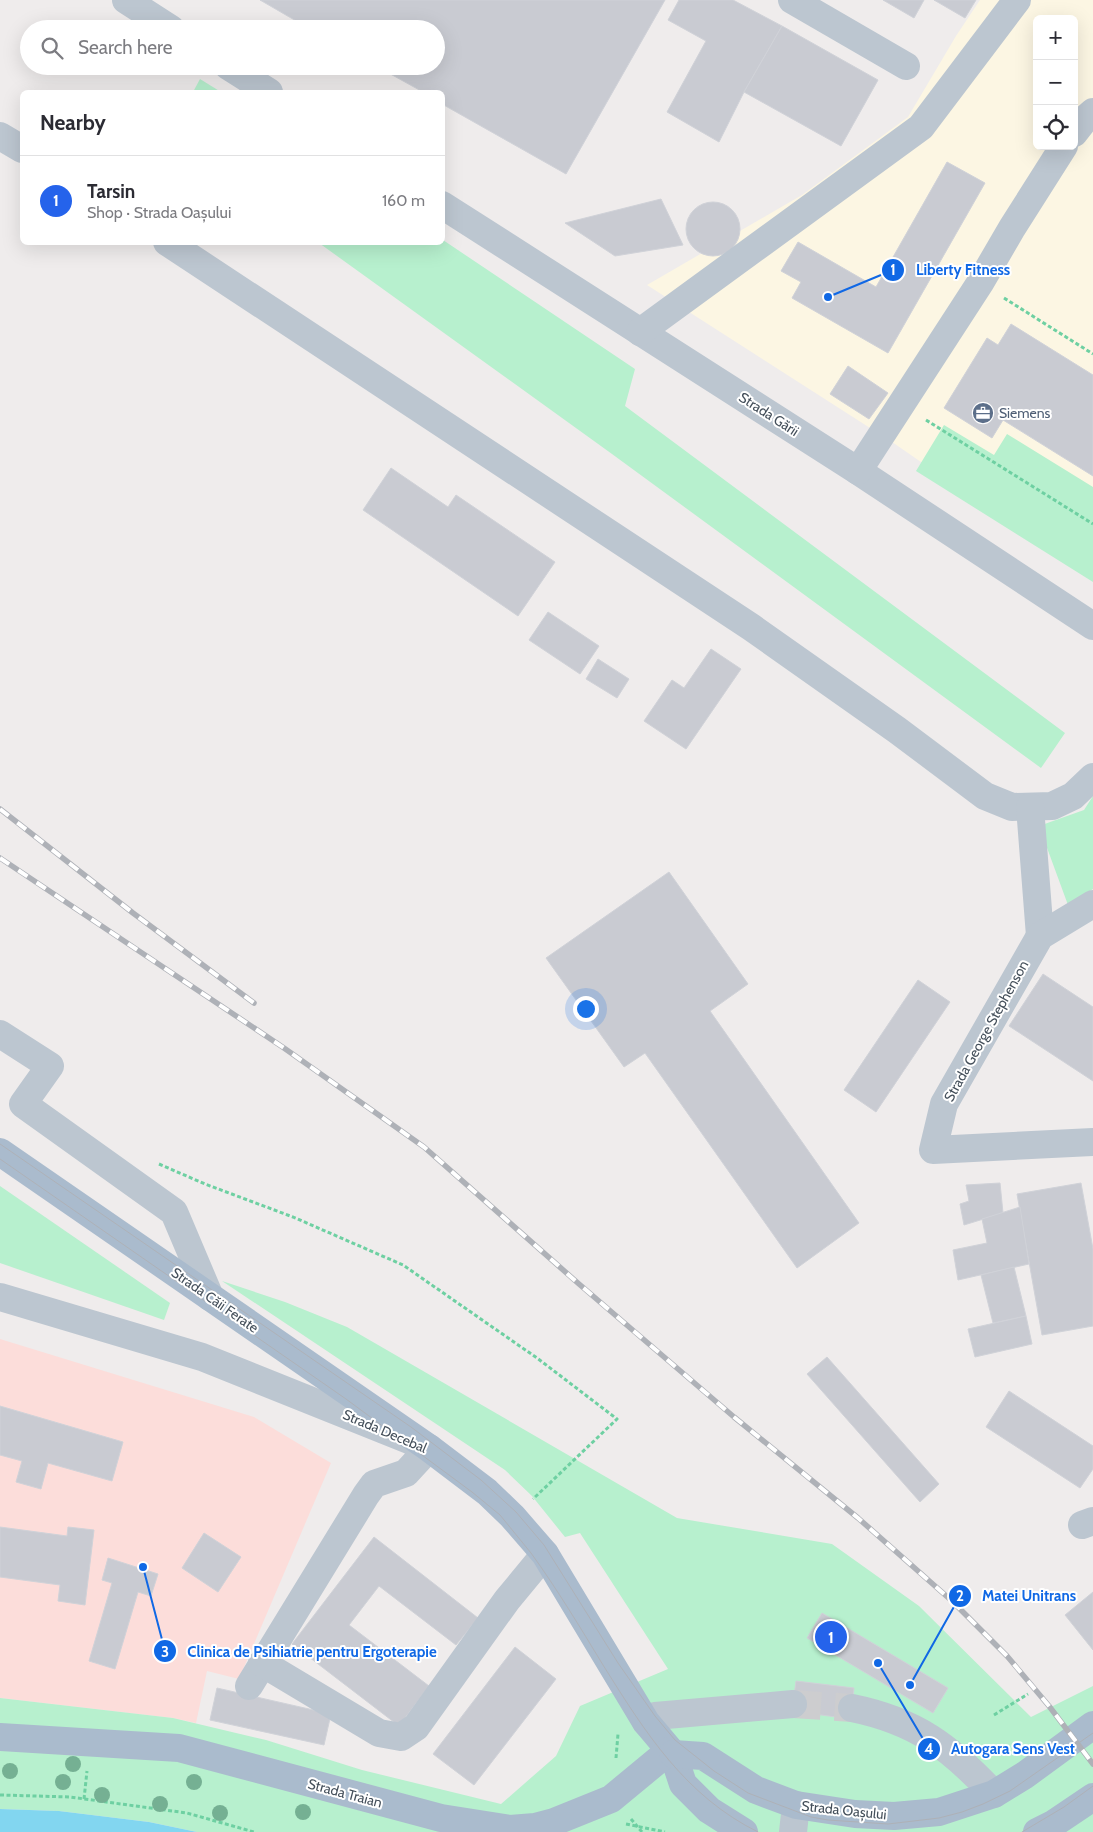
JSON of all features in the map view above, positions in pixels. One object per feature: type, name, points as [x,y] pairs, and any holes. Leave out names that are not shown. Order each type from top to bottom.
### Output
[{"type":"main road","name":"Strada Căii Ferate","points":[[0,1152],[429,1448]]},
{"type":"main road","name":"Strada Decebal","points":[[429,1448],[487,1492],[512,1516],[545,1554],[646,1722],[671,1753]]},
{"type":"main road","name":"Strada Oașului","points":[[671,1753],[703,1756],[750,1787],[796,1805],[855,1814],[894,1816],[939,1812],[994,1794],[1025,1775],[1093,1725]]},
{"type":"main road","name":"Strada Traian","points":[[0,1737],[179,1748],[441,1818],[510,1829],[535,1827],[554,1822],[611,1799],[671,1753]]},
{"type":"main road","points":[[671,1753],[683,1784],[709,1810],[744,1832]]},
{"type":"main road","points":[[1037,1832],[1053,1824],[1093,1797]]},
{"type":"street","points":[[126,0],[156,20]]},
{"type":"street","points":[[792,0],[906,66]]},
{"type":"street","points":[[640,332],[921,127],[1017,0]]},
{"type":"street","points":[[242,75],[266,90]]},
{"type":"street","points":[[1078,128],[1093,112]]},
{"type":"street","points":[[0,136],[20,148]]},
{"type":"street","points":[[858,471],[980,283],[1061,150]]},
{"type":"street","name":"Strada Gării","points":[[445,207],[858,471],[1093,626]]},
{"type":"street","points":[[172,245],[751,628],[897,730],[985,796],[1012,807],[1052,806],[1073,796],[1093,777]]},
{"type":"street","points":[[1030,807],[1040,936]]},
{"type":"street","name":"Strada George Stephenson","points":[[1093,904],[1040,936],[944,1104],[933,1150],[1093,1142]]},
{"type":"street","points":[[0,1034],[50,1066],[23,1104],[174,1212],[210,1297]]},
{"type":"street","name":"Strada Decebal","points":[[0,1297],[202,1357],[429,1448]]},
{"type":"street","points":[[429,1448],[406,1473],[374,1484],[256,1675],[379,1733],[401,1737],[416,1727],[507,1600],[545,1554]]},
{"type":"street","points":[[646,1722],[654,1716],[793,1704]]},
{"type":"street","points":[[852,1708],[886,1717],[920,1731],[940,1744],[970,1769],[994,1794]]},
{"type":"street","points":[[793,1832],[796,1805]]},
{"type":"path","points":[[980,283],[1093,354]]},
{"type":"path","points":[[902,405],[1093,524]]},
{"type":"path","points":[[150,1160],[205,1184],[292,1217],[403,1265],[537,1358],[617,1419],[533,1500]]},
{"type":"path","points":[[994,1715],[1028,1694]]},
{"type":"path","points":[[614,1726],[619,1734],[615,1765]]},
{"type":"path","points":[[84,1799],[88,1763]]},
{"type":"path","points":[[0,1795],[84,1799],[187,1813],[254,1832]]},
{"type":"path","points":[[642,1832],[638,1826],[665,1832]]},
{"type":"shaded area","points":[[980,0],[1093,0],[1093,581],[895,444],[647,285],[802,195],[908,117],[956,36]]},
{"type":"shaded area","points":[[0,1339],[254,1417],[331,1463],[239,1679],[207,1671],[196,1723],[173,1718],[0,1698]]},
{"type":"green space","points":[[200,79],[218,90],[194,90]]},
{"type":"green space","points":[[445,241],[635,369],[625,406],[1065,733],[1041,768],[612,454],[322,245],[445,245]]},
{"type":"green space","points":[[944,425],[994,455],[1007,434],[1093,487],[1093,582],[916,471]]},
{"type":"green space","points":[[1093,796],[1093,889],[1068,905],[1039,826],[1084,810]]},
{"type":"green space","points":[[0,1186],[170,1303],[164,1320],[0,1263]]},
{"type":"green space","points":[[222,1281],[285,1302],[347,1327],[677,1518],[832,1544],[919,1606],[1031,1717],[1093,1686],[1093,1832],[197,1832],[149,1822],[59,1811],[0,1809],[0,1698],[173,1718],[266,1740],[362,1770],[501,1804],[556,1756],[580,1706],[668,1669],[580,1533],[565,1537],[532,1496],[505,1470]]},
{"type":"water","points":[[0,1809],[59,1811],[149,1822],[197,1832],[0,1832]]},
{"type":"building","points":[[260,0],[665,0],[566,174],[445,106],[445,90],[419,90],[392,75],[445,75],[445,20],[294,20]]},
{"type":"building","points":[[679,0],[733,0],[782,26],[744,92],[719,142],[667,112],[706,41],[668,20]]},
{"type":"building","points":[[883,0],[924,0],[914,18]]},
{"type":"building","points":[[934,0],[976,0],[965,18]]},
{"type":"building","points":[[782,26],[878,80],[841,146],[744,92]]},
{"type":"building","points":[[947,162],[985,183],[888,353],[792,298],[801,282],[781,271],[798,242],[876,287]]},
{"type":"building","points":[[661,199],[683,245],[615,256],[565,223]]},
{"type":"building","points":[[708,202],[718,202],[728,206],[736,214],[740,229],[736,244],[728,252],[718,256],[708,256],[698,252],[690,244],[686,234],[686,224],[690,214],[698,206]]},
{"type":"building","points":[[1011,324],[1093,375],[1093,476],[1003,420],[992,438],[944,408],[987,338],[998,345]]},
{"type":"building","points":[[848,366],[888,393],[869,419],[830,394]]},
{"type":"building","points":[[391,468],[448,507],[456,495],[555,562],[518,616],[363,510]]},
{"type":"building","points":[[548,612],[599,646],[580,674],[529,640]]},
{"type":"building","points":[[711,649],[741,669],[686,749],[644,721],[672,680],[684,688]]},
{"type":"building","points":[[598,659],[629,679],[617,698],[586,679]]},
{"type":"building","points":[[669,872],[748,984],[710,1011],[859,1223],[797,1268],[645,1053],[624,1067],[546,958]]},
{"type":"building","points":[[1043,974],[1093,1007],[1093,1081],[1009,1026]]},
{"type":"building","points":[[918,980],[950,1002],[876,1112],[844,1090]]},
{"type":"building","points":[[1000,1183],[1003,1213],[964,1225],[960,1204],[969,1201],[966,1185]]},
{"type":"building","points":[[1081,1183],[1093,1249],[1093,1326],[1042,1335],[1017,1194]]},
{"type":"building","points":[[1020,1207],[1029,1264],[958,1280],[953,1250],[987,1243],[982,1219]]},
{"type":"building","points":[[1014,1267],[1026,1316],[993,1323],[981,1275]]},
{"type":"building","points":[[1026,1316],[1032,1344],[975,1357],[968,1329]]},
{"type":"building","points":[[827,1357],[939,1484],[920,1502],[807,1374]]},
{"type":"building","points":[[1009,1391],[1093,1446],[1093,1469],[1080,1488],[986,1427]]},
{"type":"building","points":[[0,1406],[123,1442],[112,1481],[48,1463],[41,1489],[16,1482],[22,1461],[0,1455]]},
{"type":"building","points":[[0,1527],[67,1536],[68,1527],[94,1530],[85,1605],[58,1601],[60,1585],[0,1577]]},
{"type":"building","points":[[204,1533],[241,1557],[218,1592],[182,1568]]},
{"type":"building","points":[[374,1537],[478,1618],[456,1645],[379,1586],[349,1625],[429,1686],[399,1726],[292,1644]]},
{"type":"building","points":[[108,1558],[158,1574],[151,1596],[138,1592],[115,1669],[89,1661],[112,1583],[102,1580]]},
{"type":"building","points":[[1093,1592],[1093,1650],[1065,1615]]},
{"type":"building","points":[[822,1613],[948,1688],[933,1713],[807,1638]]},
{"type":"building","points":[[515,1647],[556,1679],[474,1785],[433,1754]]},
{"type":"building","points":[[796,1681],[854,1688],[851,1719],[792,1711]]},
{"type":"building","points":[[217,1688],[331,1714],[324,1745],[210,1720]]},
{"type":"tunnel","points":[[793,1704],[852,1708]]},
{"type":"tram line","points":[[0,1144],[411,1427],[481,1480],[516,1512],[544,1545],[618,1663],[655,1716],[675,1740],[714,1771],[748,1793],[811,1817],[828,1820],[888,1824],[939,1818],[962,1812],[1010,1791],[1093,1733]]},
{"type":"tram line","points":[[0,1159],[346,1399],[472,1492],[500,1515],[541,1567],[651,1738],[688,1781],[709,1800],[732,1817],[758,1832]]},
{"type":"tram line","points":[[1022,1832],[1064,1807],[1093,1786]]},
{"type":"railway","points":[[0,809],[133,913],[254,1003]]},
{"type":"railway","points":[[0,858],[284,1048],[424,1147],[579,1284],[734,1417],[858,1518],[952,1601],[1007,1656],[1049,1706],[1093,1764]]},
{"type":"place","name":"Liberty Fitness","points":[[828,297]]},
{"type":"place","name":"Siemens","points":[[983,413]]},
{"type":"place","name":"Clinica de Psihiatrie pentru Ergoterapie","points":[[143,1567]]},
{"type":"place","name":"Tarsin","points":[[831,1637]]},
{"type":"place","name":"Autogara Sens Vest","points":[[878,1663]]},
{"type":"place","name":"Matei Unitrans","points":[[910,1685]]}]
